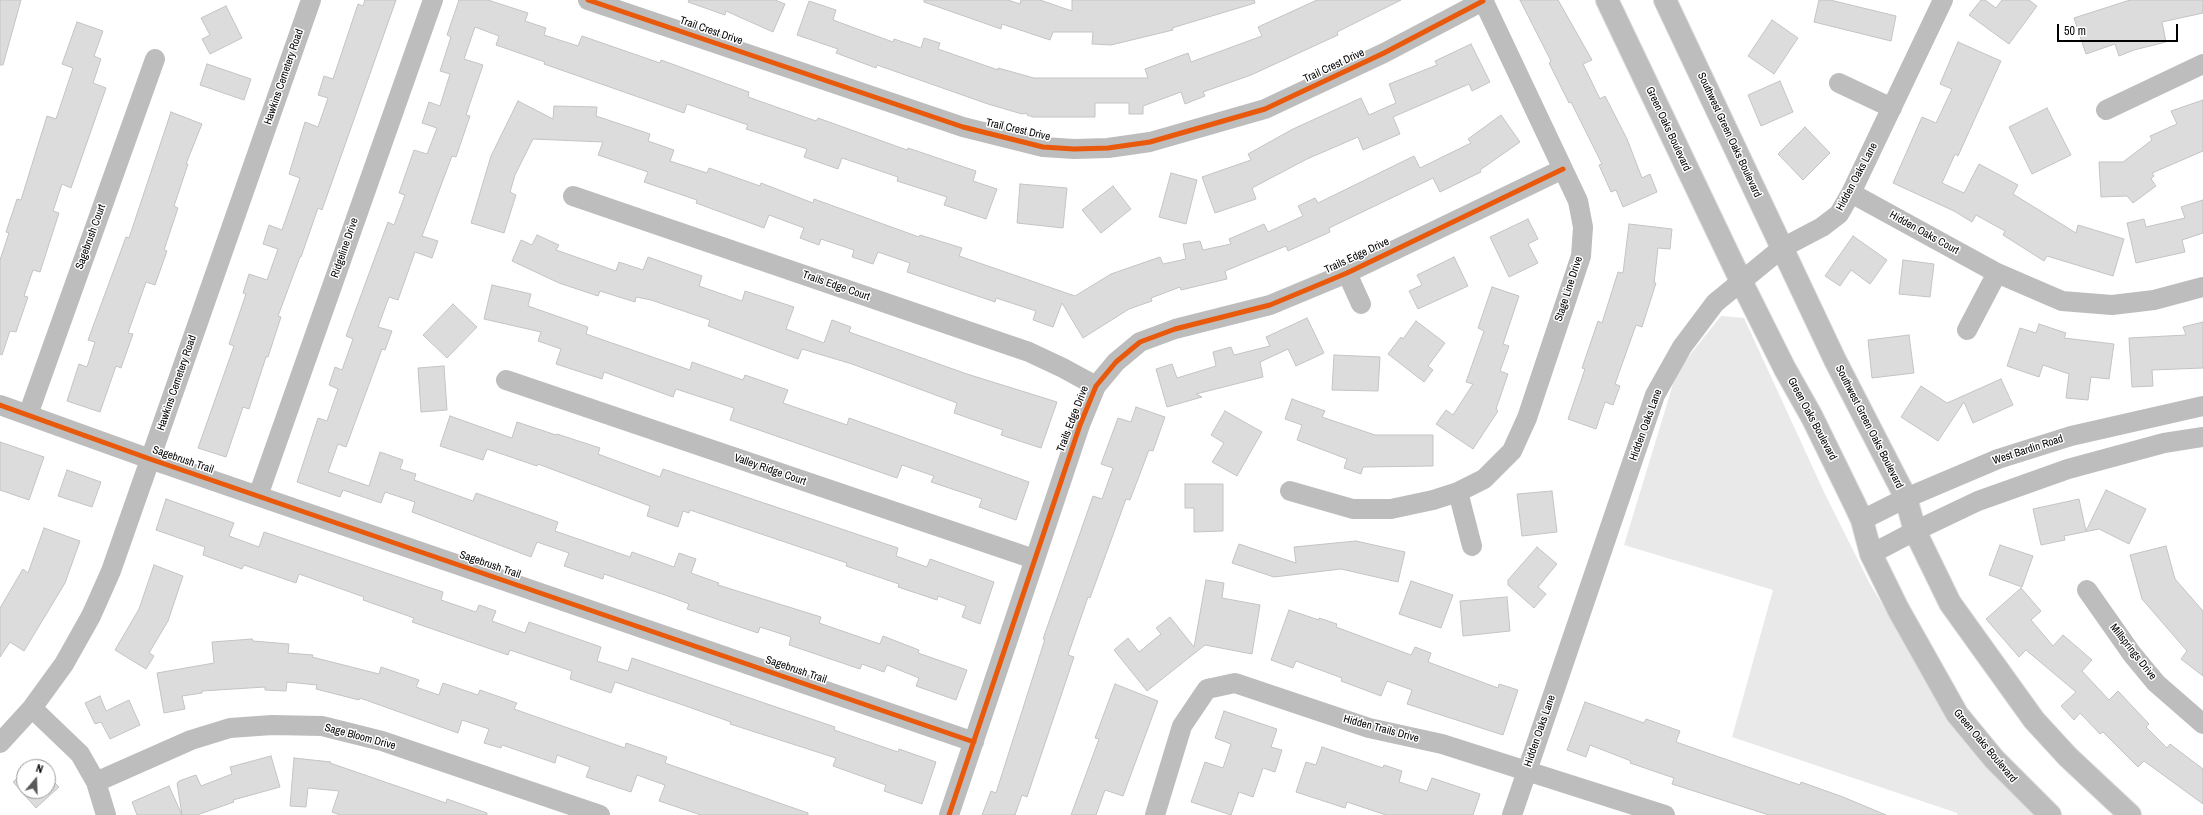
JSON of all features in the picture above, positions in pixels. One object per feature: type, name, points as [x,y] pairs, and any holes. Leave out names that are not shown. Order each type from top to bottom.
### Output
[{"type":"main road","name":"Green Oaks Boulevard","points":[[1607,0],[1741,281],[1785,369],[1812,417],[1862,520],[1871,554],[1898,609],[1957,714],[1994,759],[2050,815]]},
{"type":"main road","name":"Southwest Green Oaks Boulevard","points":[[1665,0],[1836,360],[1906,498],[1915,530],[1950,603],[2030,714],[2068,757],[2130,815]]},
{"type":"street","name":"Hawkins Cemetery Road","points":[[0,743],[32,708],[64,664],[90,616],[111,571],[311,0]]},
{"type":"street","name":"Ridgeline Drive","points":[[258,496],[432,0]]},
{"type":"street","name":"Trail Crest Drive","points":[[588,0],[963,127],[1043,147],[1074,149],[1108,148],[1150,142],[1265,109],[1384,54],[1483,1]]},
{"type":"street","name":"Hidden Oaks Lane","points":[[1512,815],[1655,395],[1682,347],[1715,303],[1782,248],[1822,227],[1839,214],[1851,193],[1943,0]]},
{"type":"street","name":"Stage Line Drive","points":[[1290,491],[1353,509],[1391,509],[1433,500],[1458,492],[1484,479],[1512,450],[1527,418],[1581,256],[1583,227],[1578,201],[1483,1]]},
{"type":"street","name":"Sagebrush Court","points":[[28,415],[155,59]]},
{"type":"street","points":[[2106,110],[2203,64]]},
{"type":"street","points":[[1839,83],[1892,108]]},
{"type":"street","name":"Trails Edge Drive","points":[[949,815],[1034,558],[1096,386],[1116,362],[1140,342],[1175,329],[1270,305],[1347,273],[1563,169]]},
{"type":"street","name":"Hidden Oaks Court","points":[[1851,193],[1997,274],[2062,302],[2112,305],[2154,300],[2203,287]]},
{"type":"street","name":"Trails Edge Court","points":[[572,196],[1029,352],[1096,386]]},
{"type":"street","name":"Trails Edge Drive","points":[[1347,273],[1361,304]]},
{"type":"street","points":[[1966,330],[1997,274]]},
{"type":"street","name":"Valley Ridge Court","points":[[506,380],[1034,558]]},
{"type":"street","name":"Sagebrush Trail","points":[[0,405],[150,459],[974,742]]},
{"type":"street","name":"West Bardin Road","points":[[1862,520],[1906,498],[1998,460],[2071,436],[2203,406]]},
{"type":"street","points":[[1871,554],[1915,530],[1978,502],[2068,469],[2164,443],[2203,437]]},
{"type":"street","points":[[1458,492],[1472,546]]},
{"type":"street","name":"Millsprings Drive","points":[[2087,590],[2132,654],[2156,682],[2203,724]]},
{"type":"street","name":"Hidden Trails Drive","points":[[1155,815],[1182,726],[1207,689],[1236,683],[1369,728],[1442,744],[1665,815]]},
{"type":"street","points":[[32,708],[80,754],[96,782],[106,815]]},
{"type":"street","name":"Sage Bloom Drive","points":[[96,782],[191,740],[230,728],[272,725],[322,726],[382,741],[600,815]]},
{"type":"shaded area","points":[[1721,316],[1744,318],[1824,492],[1869,582],[1949,719],[2035,815],[1957,815],[1957,813],[1732,737],[1773,590],[1624,545],[1677,371]]},
{"type":"building","points":[[0,0],[21,0],[3,65],[0,65]]},
{"type":"building","points":[[365,0],[396,0],[322,210],[318,208],[278,316],[281,317],[249,409],[243,407],[226,457],[198,448],[234,346],[229,344],[246,294],[243,293],[249,274],[267,280],[278,249],[263,244],[269,225],[282,230],[300,178],[289,174],[305,122],[318,127],[328,98],[318,95],[324,76],[333,79],[358,4],[363,6]]},
{"type":"building","points":[[459,0],[488,0],[528,13],[525,21],[546,28],[544,35],[578,46],[582,36],[660,63],[661,60],[749,92],[748,97],[816,121],[818,118],[907,150],[908,148],[976,171],[973,181],[997,189],[986,219],[944,205],[947,197],[897,181],[898,177],[842,158],[838,169],[804,157],[807,149],[746,129],[748,125],[687,104],[684,113],[544,64],[545,62],[496,45],[499,36],[475,27],[464,59],[483,65],[466,115],[470,116],[456,157],[452,156],[422,236],[438,241],[432,258],[415,252],[398,300],[389,297],[378,327],[392,331],[385,350],[382,349],[346,447],[338,444],[328,472],[369,486],[380,452],[403,460],[400,469],[416,474],[414,480],[473,501],[476,493],[558,522],[555,531],[630,557],[632,552],[674,567],[679,553],[696,559],[691,573],[719,583],[718,585],[821,617],[819,623],[880,644],[883,636],[919,650],[918,653],[967,670],[956,700],[916,686],[919,678],[887,665],[884,672],[862,664],[860,669],[789,645],[791,637],[760,627],[758,633],[687,609],[689,604],[665,595],[604,574],[603,579],[564,566],[569,553],[537,542],[531,557],[412,512],[415,502],[385,492],[381,503],[343,490],[340,497],[297,482],[318,418],[327,421],[338,389],[329,385],[335,367],[342,370],[353,339],[346,336],[388,222],[394,225],[405,195],[399,193],[414,150],[427,154],[437,128],[422,123],[429,102],[440,106],[450,74],[440,71],[451,37],[447,35]]},
{"type":"building","points":[[689,0],[775,0],[785,4],[773,32],[726,11],[725,15],[688,2]]},
{"type":"building","points":[[924,0],[1008,0],[1020,4],[1021,0],[1040,0],[1072,11],[1072,0],[1254,0],[1255,3],[1172,28],[1173,30],[1111,45],[1092,44],[1093,32],[1053,32],[1050,40],[1002,24],[1001,29],[924,2]]},
{"type":"building","points":[[1317,0],[1401,0],[1337,32],[1338,35],[1251,75],[1203,92],[1205,96],[1185,104],[1181,92],[1143,106],[1143,114],[1129,114],[1129,103],[1095,103],[1095,117],[1033,117],[1027,115],[1027,113],[1022,114],[988,104],[877,65],[876,68],[836,53],[838,49],[797,35],[809,1],[836,10],[833,20],[893,42],[894,39],[921,48],[924,38],[940,43],[938,49],[998,70],[998,68],[1034,78],[1148,78],[1145,69],[1188,53],[1191,62],[1262,36],[1258,27]]},
{"type":"building","points":[[1520,0],[1558,0],[1592,60],[1583,64],[1600,99],[1605,96],[1627,139],[1642,178],[1650,174],[1657,192],[1623,207],[1616,190],[1611,192],[1599,165],[1602,164],[1571,102],[1569,103],[1549,63],[1551,61]]},
{"type":"building","points":[[1819,0],[1830,0],[1896,16],[1891,41],[1814,22]]},
{"type":"building","points":[[1981,0],[1985,0],[1996,8],[2002,0],[2029,0],[2037,6],[2009,44],[1969,15]]},
{"type":"building","points":[[2130,0],[2203,0],[2203,13],[2162,22],[2166,42],[2134,50],[2119,56],[2115,44],[2086,54],[2074,18]]},
{"type":"building","points":[[226,6],[242,38],[210,54],[202,39],[210,35],[201,18]]},
{"type":"building","points":[[1772,20],[1798,38],[1774,74],[1748,56]]},
{"type":"building","points":[[77,22],[103,31],[94,56],[101,59],[93,83],[106,88],[71,188],[62,184],[53,211],[59,213],[40,272],[33,270],[24,296],[28,297],[16,332],[10,331],[2,355],[0,354],[0,260],[9,233],[6,232],[17,199],[21,200],[47,116],[56,119],[73,68],[62,64]]},
{"type":"building","points":[[1958,42],[2001,61],[1958,156],[1955,154],[1942,183],[1964,193],[1979,164],[2018,185],[2013,194],[2076,233],[2078,225],[2124,239],[2113,276],[2047,256],[2044,261],[2003,235],[2005,231],[1976,215],[1972,222],[1954,211],[1893,183],[1922,117],[1936,123],[1952,89],[1940,84]]},
{"type":"building","points":[[1471,44],[1490,82],[1472,91],[1469,84],[1393,117],[1400,134],[1363,150],[1358,137],[1307,159],[1252,188],[1256,199],[1215,213],[1202,177],[1251,160],[1248,154],[1293,129],[1361,98],[1369,115],[1396,103],[1389,84],[1437,65],[1435,61]]},
{"type":"building","points":[[207,64],[251,79],[244,100],[200,85]]},
{"type":"building","points":[[1780,81],[1793,112],[1761,126],[1748,95]]},
{"type":"building","points":[[2203,100],[2203,151],[2152,173],[2154,176],[2151,179],[2156,186],[2133,203],[2127,196],[2101,197],[2099,162],[2123,162],[2152,140],[2150,136],[2177,124],[2171,111]]},
{"type":"building","points":[[518,101],[553,119],[554,106],[597,107],[596,116],[650,134],[648,141],[674,150],[670,161],[707,173],[709,168],[760,186],[761,183],[813,203],[814,199],[919,237],[920,235],[962,248],[959,256],[1075,296],[1111,274],[1160,257],[1163,264],[1186,259],[1183,244],[1200,241],[1203,250],[1231,244],[1229,239],[1264,224],[1268,232],[1303,216],[1298,206],[1315,198],[1318,203],[1414,156],[1420,168],[1471,143],[1468,139],[1501,115],[1520,142],[1480,170],[1481,172],[1440,192],[1433,178],[1329,228],[1330,232],[1288,251],[1286,246],[1225,271],[1227,279],[1181,290],[1180,287],[1151,298],[1152,301],[1129,309],[1083,338],[1062,303],[1053,327],[1033,320],[1036,311],[996,298],[995,302],[907,272],[910,263],[878,252],[873,264],[852,257],[854,250],[821,239],[819,245],[800,238],[804,228],[769,215],[764,228],[696,203],[697,200],[644,182],[648,172],[598,155],[603,142],[533,139],[515,175],[510,192],[516,195],[504,233],[471,223],[491,156]]},
{"type":"building","points":[[2047,108],[2071,155],[2032,174],[2009,127]]},
{"type":"building","points":[[171,112],[202,124],[186,164],[188,164],[174,206],[178,208],[164,250],[167,251],[155,285],[146,282],[128,333],[133,334],[121,368],[116,366],[100,412],[67,401],[79,364],[87,367],[95,342],[88,340],[126,237],[129,238]]},
{"type":"building","points":[[1805,127],[1830,153],[1803,180],[1778,154]]},
{"type":"building","points":[[1171,173],[1197,180],[1186,224],[1159,217]]},
{"type":"building","points":[[1020,184],[1067,188],[1063,228],[1017,223]]},
{"type":"building","points":[[1113,186],[1131,209],[1101,233],[1082,210]]},
{"type":"building","points":[[2203,200],[2203,233],[2182,240],[2185,252],[2136,263],[2127,223],[2144,219],[2146,227],[2185,218],[2181,207]]},
{"type":"building","points":[[1528,219],[1538,239],[1528,244],[1538,263],[1509,277],[1490,237]]},
{"type":"building","points":[[1629,224],[1672,229],[1670,249],[1658,248],[1654,283],[1656,283],[1642,327],[1636,325],[1615,384],[1620,386],[1613,405],[1605,402],[1596,429],[1568,419],[1585,369],[1582,368],[1598,321],[1602,323],[1618,272],[1623,273]]},
{"type":"building","points":[[537,235],[559,245],[556,250],[616,271],[619,262],[643,270],[648,257],[702,276],[699,286],[742,301],[745,291],[794,307],[786,329],[824,343],[832,320],[851,327],[849,332],[967,374],[1057,402],[1041,448],[1001,435],[1003,430],[954,413],[957,403],[852,364],[802,349],[798,359],[708,326],[710,320],[651,300],[636,297],[635,302],[600,291],[598,296],[559,283],[512,261],[521,240],[532,245]]},
{"type":"building","points":[[1853,236],[1887,260],[1870,284],[1851,270],[1840,286],[1825,276]]},
{"type":"building","points":[[1454,257],[1468,286],[1418,309],[1409,291],[1422,285],[1417,275]]},
{"type":"building","points":[[1903,260],[1934,264],[1930,297],[1899,294]]},
{"type":"building","points":[[492,285],[531,294],[528,306],[588,327],[586,334],[690,370],[692,362],[743,380],[745,375],[788,390],[783,403],[847,425],[849,418],[1029,482],[1016,520],[979,507],[982,499],[931,482],[934,476],[902,465],[897,478],[730,420],[734,408],[676,389],[673,397],[604,372],[602,379],[556,364],[561,349],[538,341],[541,332],[484,319]]},
{"type":"building","points":[[1492,287],[1519,296],[1503,344],[1509,346],[1500,371],[1508,374],[1496,409],[1498,411],[1473,449],[1436,424],[1446,410],[1453,415],[1473,384],[1466,382],[1484,331],[1478,328]]},
{"type":"building","points":[[453,304],[477,327],[447,358],[423,335]]},
{"type":"building","points":[[1307,318],[1324,353],[1296,366],[1288,349],[1260,362],[1263,377],[1196,394],[1202,397],[1167,407],[1156,369],[1172,364],[1177,378],[1216,366],[1213,352],[1231,347],[1234,355],[1270,346],[1266,337]]},
{"type":"building","points":[[1416,321],[1445,343],[1428,366],[1433,370],[1424,382],[1388,354],[1401,337],[1403,339]]},
{"type":"building","points":[[2203,322],[2203,368],[2152,370],[2153,386],[2132,387],[2129,338],[2186,335],[2183,327]]},
{"type":"building","points":[[2039,324],[2066,333],[2064,338],[2114,344],[2109,379],[2091,377],[2088,400],[2066,398],[2069,374],[2043,365],[2039,377],[2007,366],[2020,328],[2036,333]]},
{"type":"building","points":[[1909,335],[1914,373],[1872,378],[1868,340]]},
{"type":"building","points":[[1334,355],[1380,357],[1378,391],[1332,390]]},
{"type":"building","points":[[444,366],[447,410],[421,412],[418,368]]},
{"type":"building","points":[[2001,379],[2013,405],[1973,423],[1964,402],[1938,441],[1901,417],[1921,386],[1947,403]]},
{"type":"building","points":[[1292,399],[1325,411],[1322,417],[1375,435],[1433,435],[1433,466],[1363,467],[1361,474],[1344,468],[1347,459],[1297,440],[1302,425],[1285,419]]},
{"type":"building","points":[[1136,407],[1165,417],[1153,451],[1149,450],[1130,500],[1126,499],[1090,598],[1088,597],[1068,655],[1074,657],[1027,797],[1022,795],[1015,815],[982,815],[991,791],[996,793],[1045,639],[1043,639],[1093,496],[1102,499],[1113,468],[1101,464],[1118,418],[1131,422]]},
{"type":"building","points":[[1225,411],[1262,432],[1237,476],[1212,462],[1224,443],[1211,435]]},
{"type":"building","points":[[450,416],[512,438],[517,422],[556,435],[557,434],[600,448],[598,454],[660,477],[663,469],[898,548],[896,556],[927,567],[930,559],[994,582],[980,624],[962,617],[966,606],[938,596],[937,600],[898,587],[899,584],[846,566],[847,563],[690,510],[689,513],[683,511],[678,527],[647,516],[650,506],[538,464],[537,466],[487,449],[483,460],[440,446]]},
{"type":"building","points":[[0,442],[44,457],[29,500],[0,490]]},
{"type":"building","points":[[67,470],[101,482],[92,507],[58,496]]},
{"type":"building","points":[[1185,484],[1223,484],[1223,531],[1194,532],[1194,508],[1185,508]]},
{"type":"building","points":[[2106,490],[2146,509],[2129,544],[2099,529],[2064,536],[2065,540],[2041,545],[2033,509],[2079,499],[2086,531]]},
{"type":"building","points":[[1552,491],[1557,532],[1522,536],[1517,494]]},
{"type":"building","points":[[166,499],[234,523],[229,536],[259,547],[264,532],[443,592],[441,600],[476,612],[479,605],[496,611],[492,621],[525,633],[529,622],[601,647],[597,661],[628,671],[632,658],[835,727],[834,730],[898,752],[899,749],[936,762],[922,804],[884,791],[886,785],[833,766],[836,758],[730,724],[731,722],[615,682],[611,693],[570,679],[572,671],[510,650],[508,655],[412,622],[414,618],[363,600],[364,597],[299,574],[296,583],[244,565],[242,569],[203,555],[205,547],[156,530]]},
{"type":"building","points":[[44,528],[80,541],[65,583],[24,651],[10,642],[0,657],[0,608],[23,569],[28,573]]},
{"type":"building","points":[[1356,541],[1405,552],[1398,582],[1341,569],[1274,577],[1232,563],[1239,544],[1296,563],[1294,547]]},
{"type":"building","points":[[2000,545],[2033,556],[2022,587],[1989,575]]},
{"type":"building","points":[[2166,546],[2175,579],[2203,611],[2203,676],[2181,659],[2187,651],[2142,599],[2130,555]]},
{"type":"building","points":[[1537,547],[1557,564],[1538,587],[1546,594],[1534,608],[1508,585],[1508,580]]},
{"type":"building","points":[[154,565],[183,576],[168,621],[149,653],[154,656],[146,669],[115,650],[139,609]]},
{"type":"building","points":[[1206,580],[1224,583],[1222,598],[1260,605],[1252,654],[1205,645],[1147,691],[1114,650],[1128,638],[1139,652],[1161,634],[1156,628],[1170,617],[1194,647]]},
{"type":"building","points":[[1411,581],[1453,595],[1441,628],[1399,614]]},
{"type":"building","points":[[2021,588],[2041,611],[2031,620],[2053,646],[2063,635],[2092,660],[2082,671],[2109,700],[2118,691],[2149,724],[2146,727],[2167,748],[2170,744],[2203,769],[2203,804],[2144,761],[2138,767],[2103,732],[2100,734],[2080,713],[2074,720],[2061,706],[2076,692],[2026,650],[2019,657],[1986,619]]},
{"type":"building","points":[[1507,597],[1510,631],[1463,636],[1460,601]]},
{"type":"building","points":[[1289,610],[1337,624],[1336,627],[1411,655],[1415,647],[1431,653],[1428,662],[1498,688],[1499,684],[1518,690],[1503,735],[1407,704],[1412,690],[1387,681],[1381,696],[1341,681],[1342,678],[1296,661],[1293,668],[1271,660]]},
{"type":"building","points":[[252,639],[253,641],[289,644],[288,653],[313,655],[312,657],[379,674],[381,667],[419,680],[416,687],[439,695],[443,683],[478,695],[480,690],[517,703],[514,709],[625,748],[626,743],[667,757],[665,763],[808,813],[808,815],[701,815],[659,801],[665,785],[637,775],[631,792],[586,777],[590,767],[557,755],[555,763],[502,745],[501,748],[484,743],[489,729],[462,720],[458,733],[360,698],[359,700],[316,689],[317,685],[287,682],[286,691],[265,690],[265,687],[202,691],[202,693],[182,696],[185,709],[164,713],[157,673],[214,663],[212,642]]},
{"type":"building","points":[[1115,684],[1158,701],[1123,796],[1105,790],[1096,815],[1071,815],[1099,739],[1095,738]]},
{"type":"building","points":[[100,696],[106,711],[129,700],[140,725],[110,739],[101,722],[95,724],[85,703]]},
{"type":"building","points":[[1585,702],[1644,723],[1646,719],[1680,731],[1676,742],[1800,785],[1801,782],[1843,797],[1886,815],[1769,815],[1672,784],[1674,778],[1630,763],[1631,761],[1590,745],[1586,757],[1567,750]]},
{"type":"building","points":[[1224,711],[1277,729],[1271,747],[1282,750],[1275,772],[1263,768],[1253,797],[1239,792],[1231,815],[1191,802],[1205,762],[1223,768],[1231,744],[1215,738]]},
{"type":"building","points":[[1322,747],[1383,768],[1384,765],[1402,771],[1399,782],[1427,791],[1432,778],[1480,794],[1473,815],[1386,815],[1347,802],[1345,808],[1296,792],[1306,762],[1316,765]]},
{"type":"building","points":[[271,756],[280,787],[233,800],[234,802],[197,815],[182,815],[177,783],[179,781],[196,775],[201,786],[232,774],[230,767]]},
{"type":"building","points":[[294,758],[331,762],[330,763],[446,803],[447,799],[487,813],[487,815],[340,815],[332,812],[339,791],[308,788],[306,807],[290,806]]},
{"type":"building","points":[[169,786],[182,815],[137,815],[132,802]]},
{"type":"building","points":[[28,799],[46,799],[36,808]]},
{"type":"cycle path","points":[[588,0],[963,127],[1043,147],[1074,149],[1108,148],[1150,142],[1265,109],[1384,53],[1483,1]]},
{"type":"cycle path","points":[[949,815],[1080,425],[1096,386],[1116,362],[1140,342],[1175,329],[1270,305],[1347,273],[1563,169]]},
{"type":"cycle path","points":[[0,405],[150,459],[974,742]]}]
